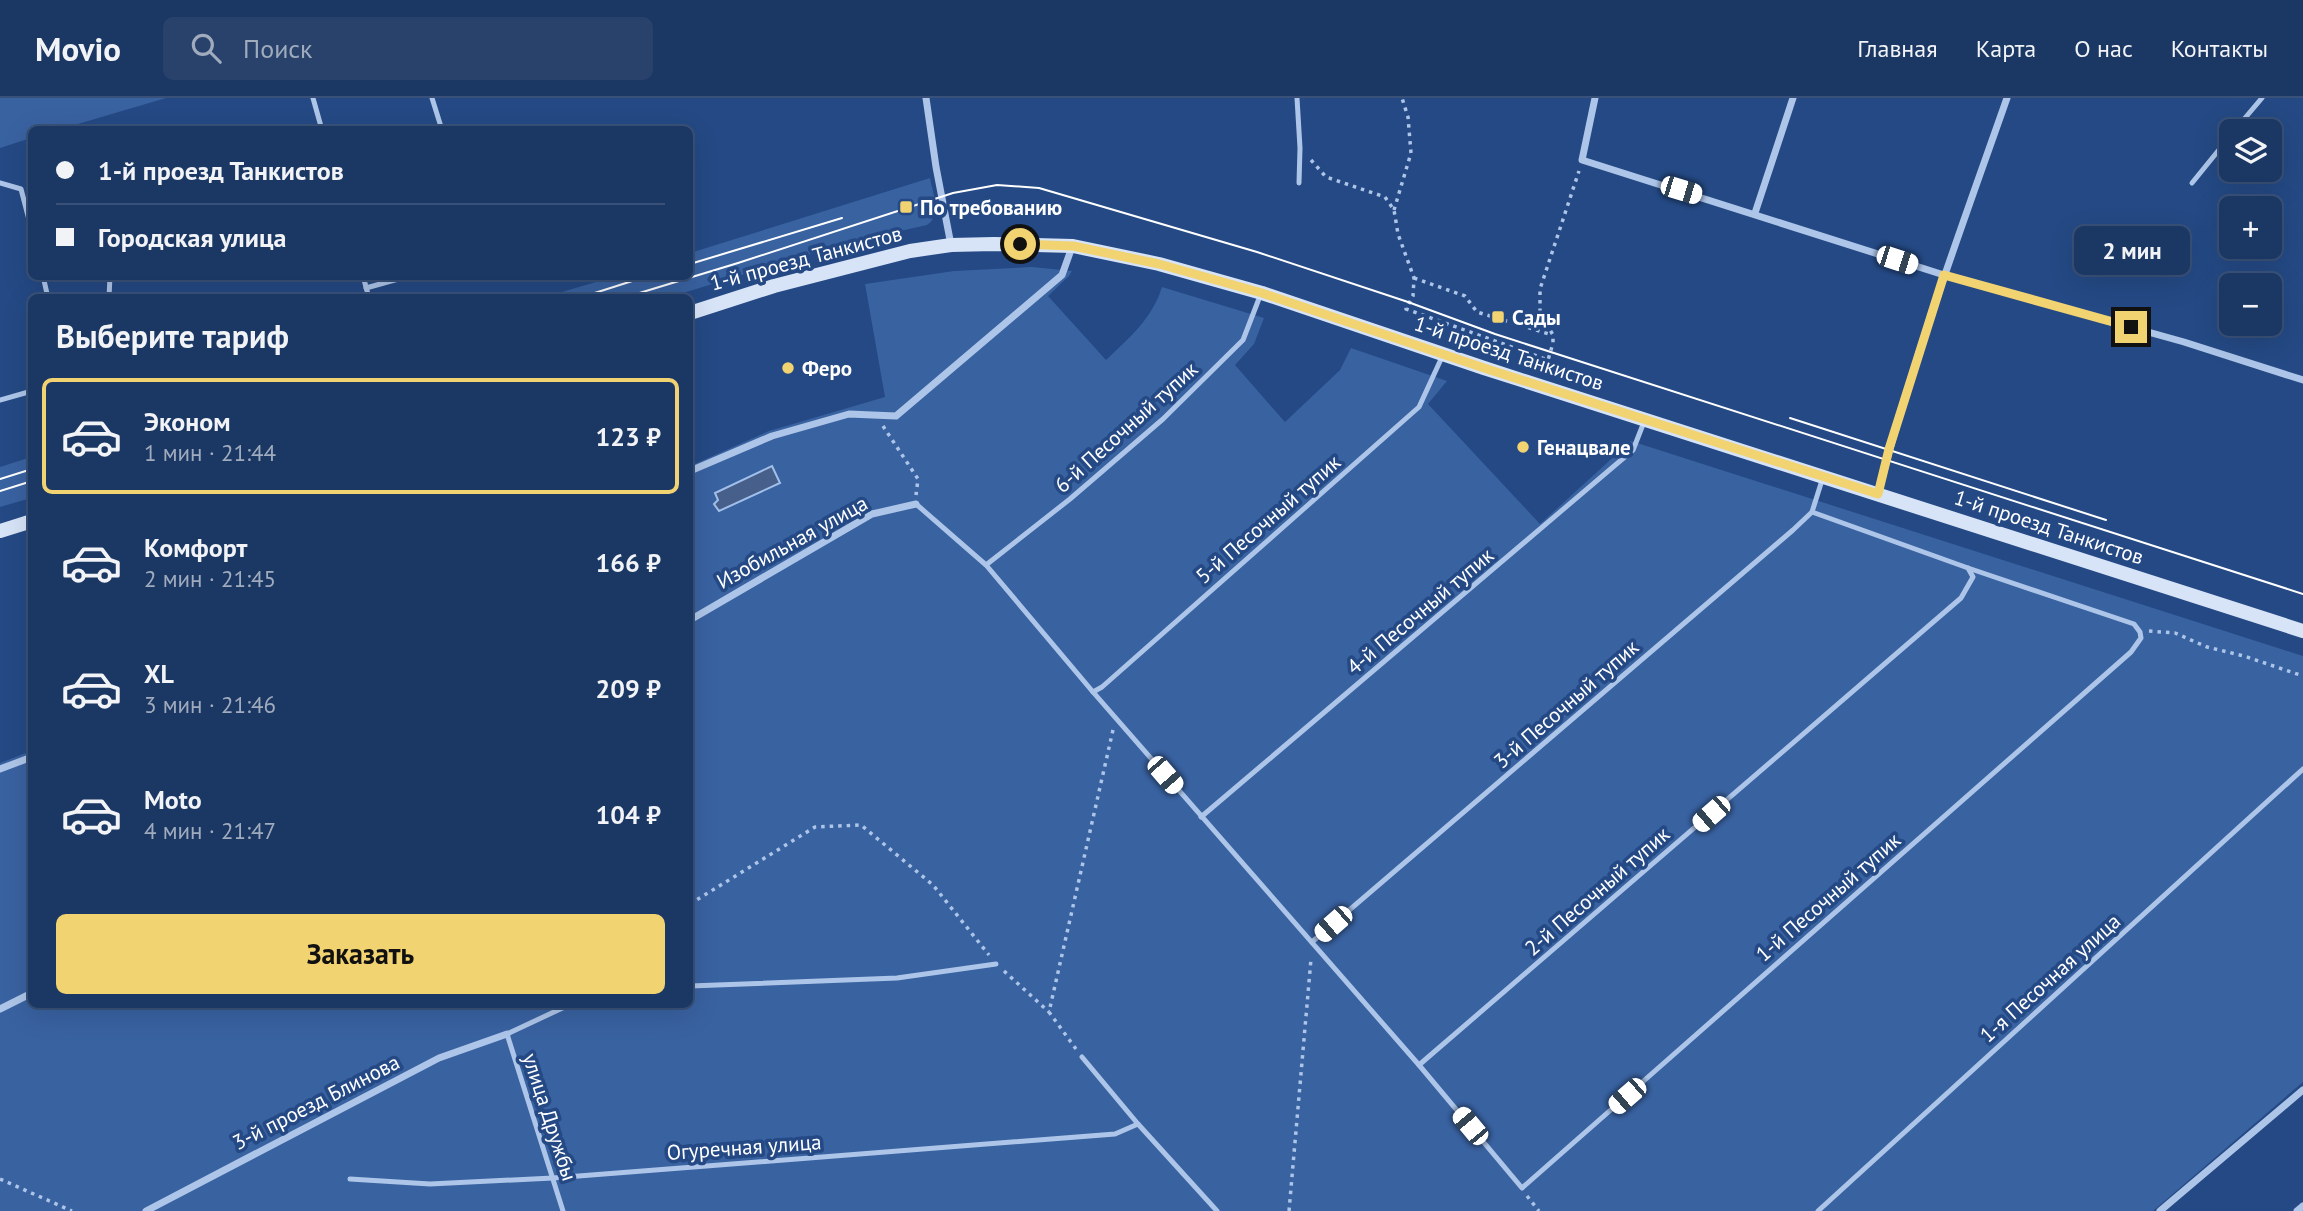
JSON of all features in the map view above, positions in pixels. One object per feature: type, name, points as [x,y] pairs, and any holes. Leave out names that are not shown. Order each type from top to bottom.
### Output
[{"type":"main road","name":"1-й проезд Танкистов","points":[[693,312],[774,286],[910,251],[951,245],[1073,246],[1159,264],[1262,293],[2303,631]]},
{"type":"main road","points":[[0,531],[28,522]]},
{"type":"street","points":[[926,98],[951,245]]},
{"type":"street","points":[[1595,98],[1582,160],[1944,275],[2184,342],[2303,380]]},
{"type":"street","points":[[1755,213],[1793,98]]},
{"type":"street","points":[[1878,494],[1889,449],[1944,275],[2007,98]]},
{"type":"street","points":[[693,470],[772,436],[849,414],[896,416],[1062,275],[1073,246]]},
{"type":"street","name":"Изобильная улица","points":[[693,619],[872,514],[916,504]]},
{"type":"street","points":[[0,769],[28,758]]},
{"type":"street","points":[[0,1009],[28,995]]},
{"type":"street","name":"3-й проезд Блинова","points":[[146,1211],[439,1058],[507,1034]]},
{"type":"street","points":[[2160,1211],[2303,1090]]},
{"type":"street","points":[[2297,1211],[2303,1206]]},
{"type":"lane","points":[[313,98],[321,126]]},
{"type":"lane","points":[[432,98],[441,126]]},
{"type":"lane","points":[[1297,98],[1299,183]]},
{"type":"lane","points":[[2245,119],[2262,98]]},
{"type":"lane","points":[[2192,183],[2219,150]]},
{"type":"lane","points":[[0,183],[21,189],[28,216]]},
{"type":"lane","points":[[364,280],[368,294]]},
{"type":"lane","points":[[366,288],[395,280]]},
{"type":"lane","name":"6-й Песочный тупик","points":[[986,565],[1070,499],[1153,428],[1208,375],[1243,340],[1262,293]]},
{"type":"lane","name":"5-й Песочный тупик","points":[[1093,692],[1419,407],[1444,354]]},
{"type":"lane","points":[[0,400],[28,392]]},
{"type":"lane","name":"4-й Песочный тупик","points":[[1201,817],[1633,450],[1645,419]]},
{"type":"lane","name":"3-й Песочный тупик","points":[[1312,942],[1783,539],[1812,512],[1823,477]]},
{"type":"lane","points":[[916,504],[986,565],[1201,817],[1419,1065],[1522,1188]]},
{"type":"lane","points":[[1812,512],[2134,624],[2140,632]]},
{"type":"lane","name":"2-й Песочный тупик","points":[[1419,1065],[1961,598],[1973,578],[1968,568]]},
{"type":"lane","name":"1-й Песочный тупик","points":[[1522,1188],[2130,652],[2141,638],[2140,632]]},
{"type":"lane","name":"1-я Песочная улица","points":[[1818,1211],[2303,769]]},
{"type":"lane","points":[[693,986],[897,978],[996,964]]},
{"type":"lane","points":[[507,1034],[562,1008]]},
{"type":"lane","name":"улица Дружбы","points":[[507,1034],[563,1211]]},
{"type":"lane","points":[[1082,1057],[1217,1211]]},
{"type":"lane","name":"Огуречная улица","points":[[350,1179],[430,1184],[553,1178],[1115,1134],[1138,1124]]},
{"type":"path","points":[[1394,210],[1411,153],[1408,117],[1402,98]]},
{"type":"path","points":[[1300,148],[1326,177],[1385,197],[1394,210],[1398,234],[1414,278],[1413,296],[1406,309],[1548,360],[1553,335],[1540,313],[1540,289],[1582,160]]},
{"type":"path","points":[[1414,278],[1465,296],[1477,312],[1553,335]]},
{"type":"path","points":[[881,416],[883,429],[918,479],[916,504]]},
{"type":"path","points":[[2140,632],[2175,633],[2207,646],[2303,676]]},
{"type":"path","points":[[1049,1012],[1113,730],[1108,720]]},
{"type":"path","points":[[693,902],[815,827],[861,825],[933,885],[996,964],[1049,1012],[1082,1057]]},
{"type":"path","points":[[1289,1211],[1312,942]]},
{"type":"path","points":[[0,1179],[72,1211]]},
{"type":"path","points":[[1522,1188],[1539,1211]]},
{"type":"shaded area","points":[[0,98],[166,98],[71,126],[28,126],[28,139],[0,148]]},
{"type":"shaded area","points":[[930,178],[935,210],[932,221],[927,225],[847,243],[680,294],[555,294],[603,280],[693,280],[693,252]]},
{"type":"shaded area","points":[[1032,267],[1072,271],[1048,296],[1106,360],[1146,318],[1162,287],[1264,318],[1254,344],[1235,365],[1285,422],[1340,370],[1351,348],[1447,381],[1428,404],[1540,524],[1631,441],[2303,656],[2303,1082],[2153,1211],[0,1211],[0,763],[28,752],[28,1008],[693,1008],[693,465],[769,431],[885,397],[865,284],[954,271]]},
{"type":"shaded area","points":[[28,458],[28,499],[0,507],[0,467]]},
{"type":"shaded area","points":[[772,466],[780,483],[719,511],[714,504],[718,500],[715,493]]},
{"type":"tram line","points":[[693,277],[953,193],[997,185],[1039,188],[1257,252],[1495,334],[2303,594]]},
{"type":"tram line","points":[[693,263],[842,218]]},
{"type":"tram line","points":[[592,294],[635,280]]},
{"type":"tram line","points":[[636,294],[682,280]]},
{"type":"tram line","points":[[1790,418],[2106,520]]},
{"type":"tram line","points":[[0,479],[28,470]]},
{"type":"tram line","points":[[0,491],[28,482]]},
{"type":"place","name":"По требованию","points":[[906,207]]},
{"type":"place","name":"Сады","points":[[1498,317]]},
{"type":"place","name":"Феро","points":[[788,368]]},
{"type":"place","name":"Генацвале","points":[[1523,447]]},
{"type":"route","points":[[1020,244],[1073,246],[1159,264],[1262,293],[1484,368],[1878,494],[1889,449],[1944,275],[2131,327]]}]
